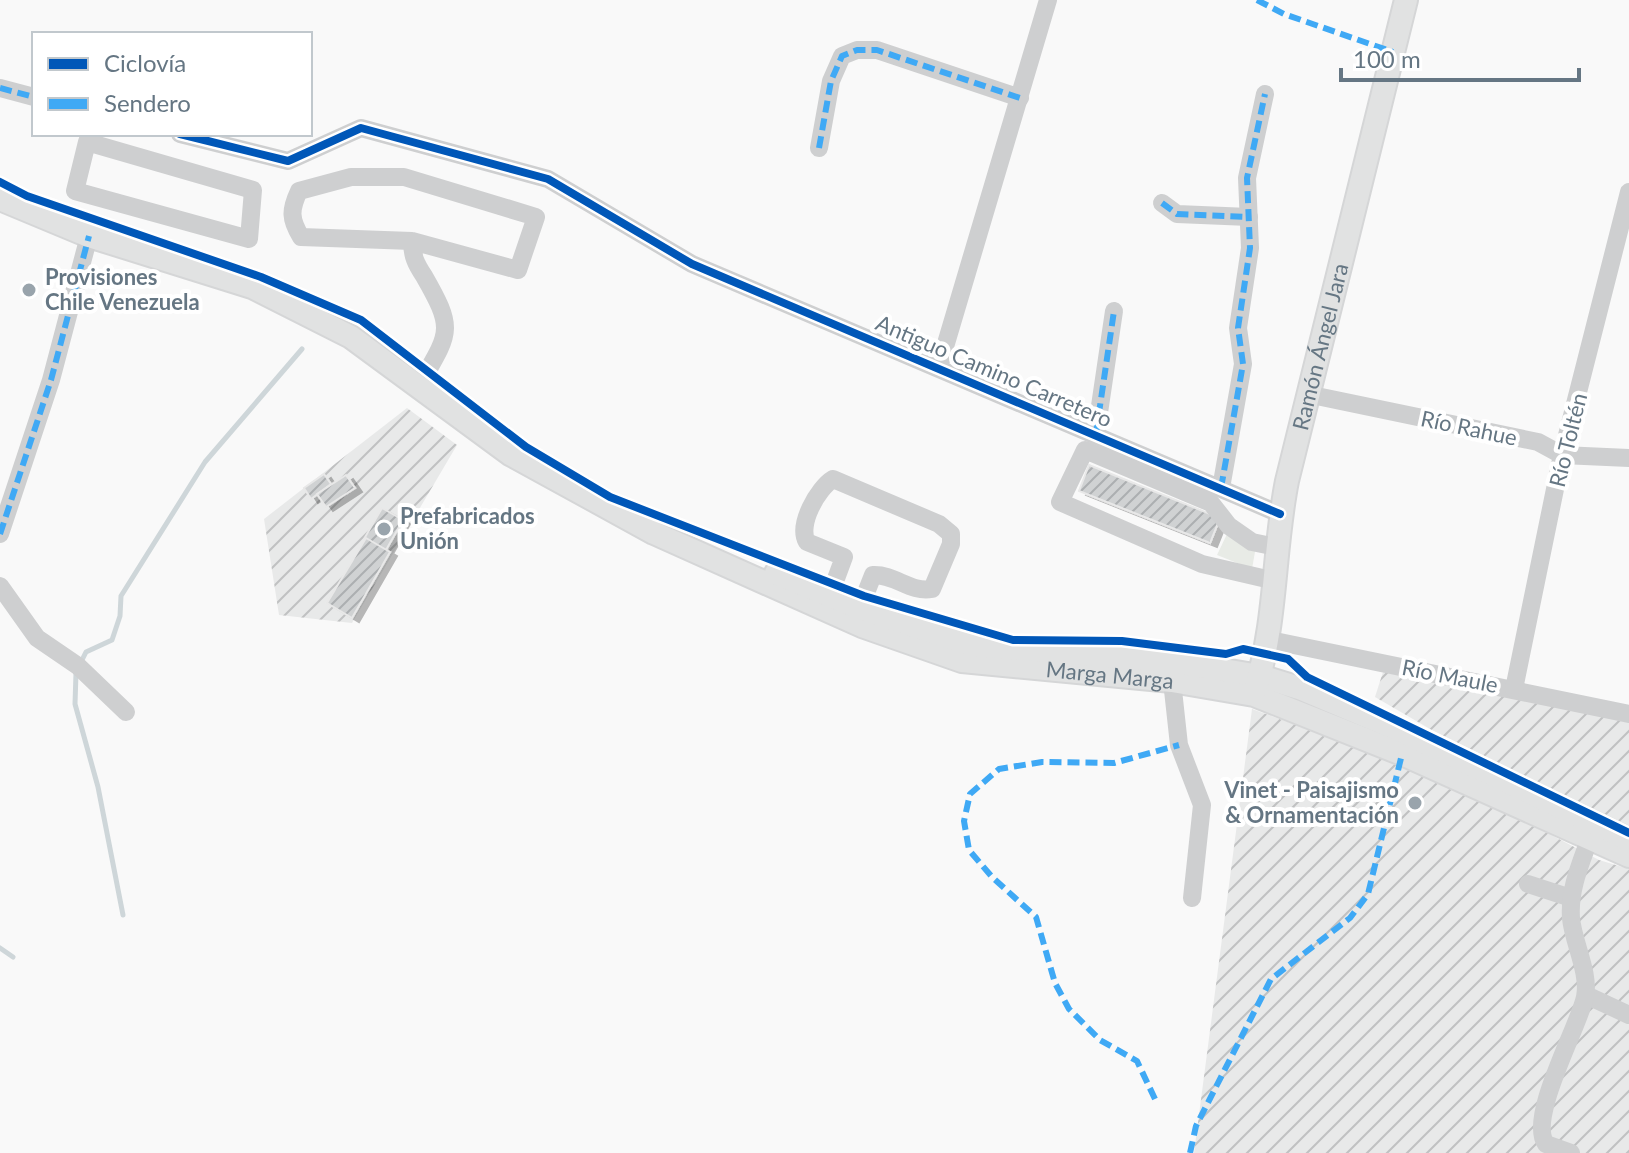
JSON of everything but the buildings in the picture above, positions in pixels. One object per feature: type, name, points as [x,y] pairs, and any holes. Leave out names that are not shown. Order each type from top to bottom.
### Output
[{"type":"main road","name":"Ramón Ángel Jara","points":[[1257,685],[1270,640],[1280,514],[1406,0]]},
{"type":"main road","name":"Marga Marga","points":[[0,199],[89,236],[252,287],[351,337],[420,384],[510,454],[654,533],[803,601],[962,661],[1022,670],[1302,689],[1397,729],[1629,840]]},
{"type":"main road","name":"Marga Marga","points":[[592,497],[860,608],[972,645],[1169,661],[1257,685],[1629,856]]},
{"type":"street","points":[[939,367],[1048,0]]},
{"type":"street","points":[[819,148],[831,81],[842,56],[857,50],[877,50],[1020,98]]},
{"type":"street","points":[[0,88],[32,96]]},
{"type":"street","points":[[1221,488],[1243,364],[1238,328],[1250,248],[1247,178],[1265,94]]},
{"type":"street","name":"Antiguo Camino Carretero","points":[[188,136],[288,161],[361,128],[548,179],[692,264],[1096,433],[1280,514]]},
{"type":"street","points":[[87,142],[253,190],[249,239],[75,191],[87,142]]},
{"type":"street","points":[[351,177],[404,177],[536,217],[518,270],[412,241],[301,237],[293,224],[290,208],[299,191],[351,177]]},
{"type":"street","name":"Río Toltén","points":[[1514,689],[1562,455],[1629,192]]},
{"type":"street","points":[[1162,203],[1177,214],[1249,217]]},
{"type":"street","points":[[0,534],[51,380],[89,236]]},
{"type":"street","points":[[412,241],[412,255],[442,308],[448,326],[443,344],[420,384]]},
{"type":"street","points":[[1096,433],[1114,311]]},
{"type":"street","name":"Río Rahue","points":[[1307,394],[1538,442],[1562,455],[1629,458]]},
{"type":"street","points":[[1275,581],[1202,564],[1060,502],[1085,450],[1211,503],[1229,526],[1252,542],[1276,547]]},
{"type":"street","points":[[830,595],[844,557],[807,542],[803,529],[823,485],[833,479],[939,524],[951,534],[951,544],[932,589],[919,591],[883,574],[873,575],[860,608]]},
{"type":"street","points":[[0,586],[37,638],[78,666],[126,712]]},
{"type":"street","name":"Río Maule","points":[[1270,640],[1629,714]]},
{"type":"street","points":[[1172,681],[1179,745],[1202,805],[1192,898]]},
{"type":"street","points":[[1571,1153],[1546,1144],[1542,1132],[1555,1071],[1586,995],[1571,918],[1571,898],[1589,840]]},
{"type":"street","points":[[1528,884],[1571,898]]},
{"type":"street","points":[[1586,995],[1629,1015]]},
{"type":"shaded area","points":[[407,408],[457,445],[352,623],[279,615],[264,519]]},
{"type":"shaded area","points":[[1228,532],[1256,546],[1252,569],[1217,555]]},
{"type":"shaded area","points":[[1383,672],[1629,720],[1629,828],[1430,729],[1375,697]]},
{"type":"shaded area","points":[[1252,709],[1444,779],[1599,860],[1629,869],[1629,1153],[1194,1153]]},
{"type":"waterway","points":[[80,664],[86,652],[112,640],[120,616],[121,596],[205,462],[302,349]]},
{"type":"waterway","points":[[76,673],[75,704],[98,787],[123,915]]},
{"type":"waterway","points":[[0,948],[13,957]]},
{"type":"marked path","points":[[1257,0],[1284,14],[1393,52]]},
{"type":"marked path","points":[[819,148],[831,81],[842,56],[857,50],[877,50],[1020,98]]},
{"type":"marked path","points":[[0,88],[32,96]]},
{"type":"marked path","points":[[1221,488],[1243,364],[1238,328],[1250,248],[1247,178],[1265,94]]},
{"type":"marked path","points":[[1162,203],[1177,214],[1249,217]]},
{"type":"marked path","points":[[0,534],[51,380],[89,236]]},
{"type":"marked path","points":[[1096,433],[1114,311]]},
{"type":"marked path","points":[[1155,1099],[1137,1061],[1100,1040],[1069,1009],[1055,983],[1036,917],[992,877],[969,850],[964,821],[970,794],[999,769],[1042,762],[1114,763],[1179,745]]},
{"type":"marked path","points":[[1190,1153],[1196,1126],[1271,979],[1350,918],[1368,894],[1402,754]]},
{"type":"cycle path","points":[[188,136],[288,161],[361,128],[548,179],[692,264],[1280,514]]},
{"type":"cycle path","points":[[0,182],[27,196],[261,277],[361,320],[526,447],[610,497],[864,596],[1013,640],[1122,641],[1226,654],[1243,649],[1288,659],[1307,677],[1629,833]]},
{"type":"place","name":"Provisiones Chile Venezuela","points":[[29,290]]},
{"type":"place","name":"Prefabricados Unión","points":[[384,529]]},
{"type":"place","name":"Vinet - Paisajismo & Ornamentación","points":[[1415,803]]}]
